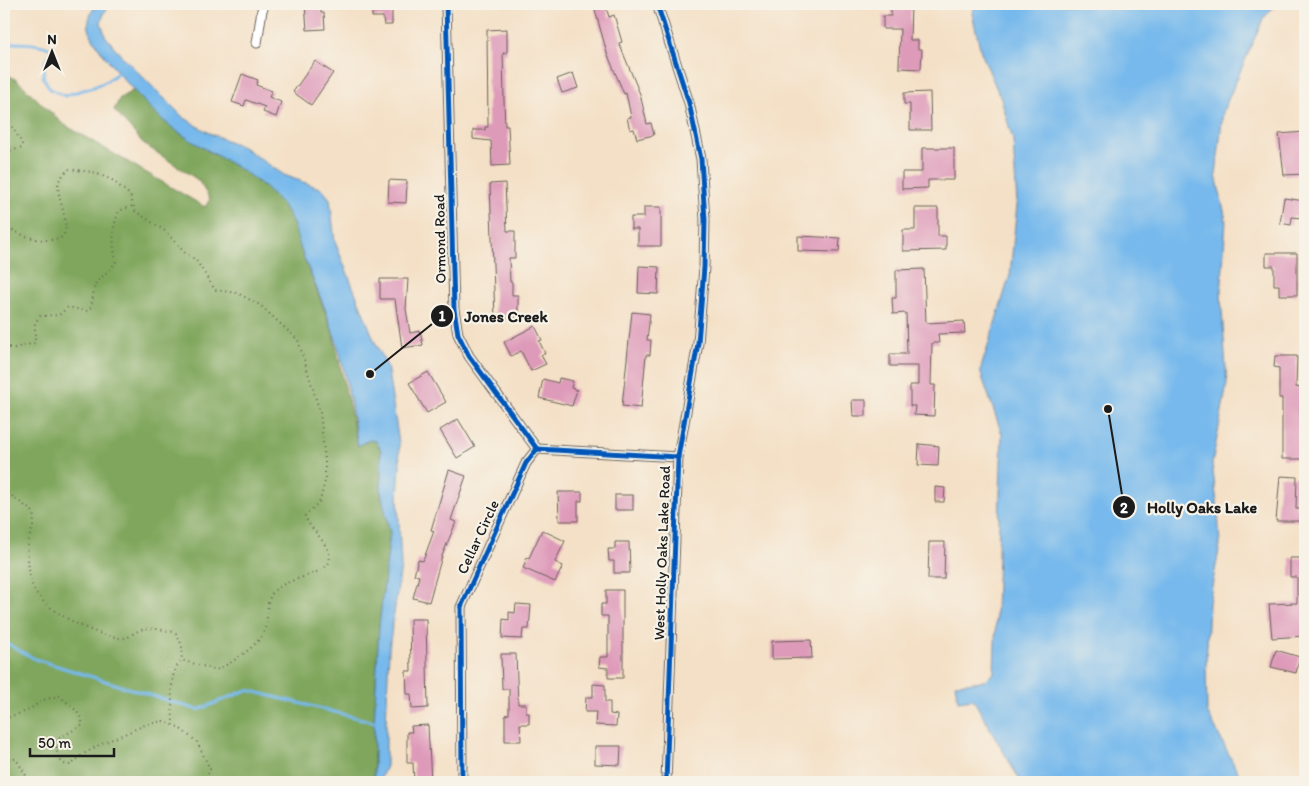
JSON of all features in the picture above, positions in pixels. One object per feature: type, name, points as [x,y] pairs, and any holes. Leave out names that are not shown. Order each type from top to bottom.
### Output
[{"type":"street","points":[[257,43],[262,10],[265,4]]},
{"type":"street","name":"Ormond Road","points":[[446,4],[454,309],[458,334],[469,356],[538,449]]},
{"type":"street","name":"West Holly Oaks Lake Road","points":[[657,4],[689,103],[701,159],[704,220],[704,267],[698,343],[678,457],[666,782]]},
{"type":"street","points":[[538,449],[678,457]]},
{"type":"street","name":"Cellar Circle","points":[[462,782],[461,607],[526,463],[538,449]]},
{"type":"lane","points":[[1305,336],[1305,351]]},
{"type":"path","points":[[4,114],[22,143],[22,148],[4,152]]},
{"type":"path","points":[[4,225],[31,238],[56,240],[62,237],[65,231],[65,213],[58,193],[59,182],[68,169],[93,172],[112,180],[130,195],[135,211],[165,232],[185,254],[196,260],[215,290],[237,293],[260,305],[298,340],[320,412],[325,481],[320,501],[305,516],[307,522],[318,534],[324,545],[330,558],[328,564],[321,571],[282,584],[272,593],[265,630],[240,657],[216,670],[181,660]]},
{"type":"path","points":[[4,348],[14,348],[35,343],[35,323],[40,316],[59,315],[68,307],[87,311],[91,307],[95,284],[116,263],[112,232],[115,221],[119,212],[133,206]]},
{"type":"path","points":[[4,490],[33,512],[35,524],[28,545],[32,586],[44,603],[76,622],[106,635],[121,638],[132,636],[141,629],[175,632],[183,645],[181,660],[172,683],[173,725]]},
{"type":"path","points":[[4,719],[10,715],[27,711],[43,700],[59,696],[75,709],[81,717],[83,725],[59,738],[56,748],[58,757],[63,764],[71,765],[82,754],[99,745],[145,725],[163,721],[173,725],[197,742],[210,770],[205,782]]},
{"type":"path","points":[[4,758],[16,759],[30,782]]},
{"type":"green space","points":[[4,72],[18,81],[63,124],[205,207],[210,199],[198,180],[144,144],[114,110],[120,98],[134,90],[165,121],[211,153],[235,164],[273,194],[292,217],[303,255],[332,329],[358,446],[368,440],[376,441],[381,450],[381,492],[390,533],[379,626],[374,724],[374,782],[4,782]]},
{"type":"water","points":[[97,4],[112,4],[104,13],[101,23],[106,37],[120,54],[183,117],[209,133],[243,147],[284,175],[322,189],[330,199],[335,242],[375,342],[387,366],[399,443],[398,499],[401,566],[389,648],[386,766],[379,782],[374,782],[374,724],[379,626],[390,533],[381,492],[381,450],[376,441],[368,440],[358,446],[337,342],[293,225],[281,203],[247,174],[177,131],[146,103],[110,62],[92,37],[89,28],[89,18]]},
{"type":"water","points":[[976,4],[1276,4],[1263,19],[1223,111],[1216,175],[1226,220],[1221,296],[1227,384],[1212,464],[1220,545],[1209,602],[1206,665],[1207,712],[1243,782],[1021,782],[973,699],[958,701],[955,684],[984,681],[994,673],[1002,434],[980,371],[1010,275],[1017,205],[1013,140],[1001,99],[981,52],[972,13]]},
{"type":"building","points":[[305,4],[320,4],[321,13],[324,13],[325,29],[307,30]]},
{"type":"building","points":[[372,4],[392,4],[392,25],[384,25],[383,17],[372,17]]},
{"type":"building","points":[[891,4],[911,4],[910,40],[918,40],[918,49],[922,49],[921,69],[899,68],[900,29],[883,29],[883,16],[891,16]]},
{"type":"building","points":[[606,7],[609,17],[614,15],[622,42],[619,43],[640,94],[647,124],[651,123],[654,135],[637,139],[634,129],[630,130],[627,118],[631,117],[626,93],[624,94],[607,53],[595,10]]},
{"type":"building","points":[[507,29],[507,53],[503,53],[504,102],[505,126],[508,126],[510,165],[492,166],[491,141],[473,139],[473,130],[485,130],[485,127],[488,127],[487,30]]},
{"type":"building","points":[[315,61],[333,73],[311,105],[293,92]]},
{"type":"building","points":[[573,73],[578,88],[562,93],[557,79]]},
{"type":"building","points":[[242,74],[258,80],[256,85],[272,91],[269,97],[281,102],[276,117],[263,112],[265,107],[246,100],[244,106],[232,102]]},
{"type":"building","points":[[930,92],[931,130],[910,130],[910,104],[904,104],[904,93]]},
{"type":"building","points":[[1305,132],[1305,174],[1284,175],[1279,134]]},
{"type":"building","points":[[922,148],[954,148],[954,180],[928,180],[928,188],[902,189],[902,172],[922,172]]},
{"type":"building","points":[[389,180],[407,181],[406,203],[388,202]]},
{"type":"building","points":[[505,183],[507,231],[515,231],[515,258],[509,258],[512,295],[518,295],[518,318],[495,318],[490,184]]},
{"type":"building","points":[[1284,198],[1305,201],[1302,218],[1292,217],[1291,225],[1280,223]]},
{"type":"building","points":[[644,207],[661,207],[661,246],[638,246],[638,229],[631,229],[631,217],[644,217]]},
{"type":"building","points":[[915,208],[938,208],[938,236],[946,236],[946,250],[903,251],[903,230],[915,230]]},
{"type":"building","points":[[798,236],[840,238],[839,252],[798,251]]},
{"type":"building","points":[[1266,253],[1297,253],[1297,295],[1279,295],[1279,285],[1274,285],[1274,266],[1266,266]]},
{"type":"building","points":[[639,266],[659,267],[658,294],[638,293]]},
{"type":"building","points":[[924,269],[926,323],[964,321],[965,333],[938,334],[939,343],[932,343],[931,385],[935,385],[934,416],[914,415],[915,406],[910,406],[910,385],[918,385],[918,366],[890,366],[890,354],[907,354],[906,313],[893,314],[892,298],[896,298],[896,270]]},
{"type":"building","points":[[380,279],[408,279],[406,309],[410,333],[420,331],[423,345],[402,348],[395,299],[380,299]]},
{"type":"building","points":[[632,312],[650,314],[647,340],[651,340],[650,355],[646,355],[641,408],[622,406]]},
{"type":"building","points":[[535,326],[542,340],[539,341],[545,353],[541,355],[546,364],[531,371],[521,351],[511,356],[504,342]]},
{"type":"building","points":[[1275,356],[1297,356],[1296,387],[1301,388],[1300,414],[1304,414],[1304,426],[1300,426],[1300,445],[1305,445],[1305,459],[1282,459],[1282,398],[1279,398],[1279,368],[1274,367]]},
{"type":"building","points":[[428,372],[446,402],[427,413],[409,383]]},
{"type":"building","points":[[559,378],[573,381],[571,388],[577,390],[572,406],[539,398],[543,379],[558,383]]},
{"type":"building","points":[[852,400],[866,400],[866,416],[853,416]]},
{"type":"building","points":[[458,419],[475,447],[457,458],[440,430]]},
{"type":"building","points":[[919,444],[939,446],[938,466],[918,465]]},
{"type":"building","points":[[449,470],[466,476],[451,520],[456,522],[442,556],[429,602],[413,598],[419,576],[414,575],[418,560],[423,561],[434,531],[431,530]]},
{"type":"building","points":[[1280,476],[1297,477],[1296,509],[1304,509],[1304,521],[1276,521]]},
{"type":"building","points":[[935,487],[945,488],[944,502],[935,502]]},
{"type":"building","points":[[558,492],[582,492],[582,501],[578,501],[578,521],[559,521]]},
{"type":"building","points":[[615,495],[633,495],[633,510],[615,510]]},
{"type":"building","points":[[542,530],[565,541],[555,562],[563,566],[555,582],[523,568]]},
{"type":"building","points":[[615,542],[629,542],[630,573],[614,573],[614,561],[609,561],[608,549],[615,549]]},
{"type":"building","points":[[929,542],[945,542],[944,579],[928,579]]},
{"type":"building","points":[[1290,558],[1305,558],[1305,636],[1272,638],[1269,604],[1297,603],[1297,577],[1290,577]]},
{"type":"building","points":[[606,590],[623,590],[623,678],[608,678],[608,668],[599,667],[600,657],[608,657],[608,616],[601,616],[601,604],[606,604]]},
{"type":"building","points":[[516,604],[531,605],[529,629],[523,629],[522,639],[502,638],[503,619],[509,620],[509,612],[515,613]]},
{"type":"building","points":[[410,619],[426,619],[428,708],[412,709],[411,694],[407,694],[406,671],[411,671]]},
{"type":"building","points":[[811,640],[812,658],[772,659],[772,641]]},
{"type":"building","points":[[1276,650],[1300,657],[1296,673],[1271,667]]},
{"type":"building","points":[[501,654],[516,654],[518,704],[526,704],[526,713],[529,713],[529,724],[520,724],[521,741],[505,741],[505,715],[509,714],[509,689],[502,689]]},
{"type":"building","points":[[593,684],[605,685],[605,702],[610,702],[610,714],[617,715],[616,726],[595,725],[596,712],[585,712],[586,697],[593,697]]},
{"type":"building","points":[[428,725],[431,782],[414,782],[413,763],[407,763],[407,732],[412,732],[411,726]]},
{"type":"building","points":[[595,746],[621,746],[620,765],[595,764]]},
{"type":"waterway","points":[[4,44],[36,44],[52,50],[45,62],[43,77],[50,89],[65,96],[100,84],[113,77],[119,71]]},
{"type":"waterway","points":[[4,642],[35,659],[198,710],[247,690],[374,722]]},
{"type":"cycle path","points":[[446,4],[454,309],[458,334],[469,356],[537,449]]},
{"type":"cycle path","points":[[657,4],[689,103],[701,159],[705,220],[704,267],[698,343],[678,457],[666,782]]},
{"type":"cycle path","points":[[462,782],[461,607],[526,463],[537,449],[678,457]]},
{"type":"place","name":"Jones Creek","points":[[370,374]]},
{"type":"place","name":"Holly Oaks Lake","points":[[1108,409]]}]
